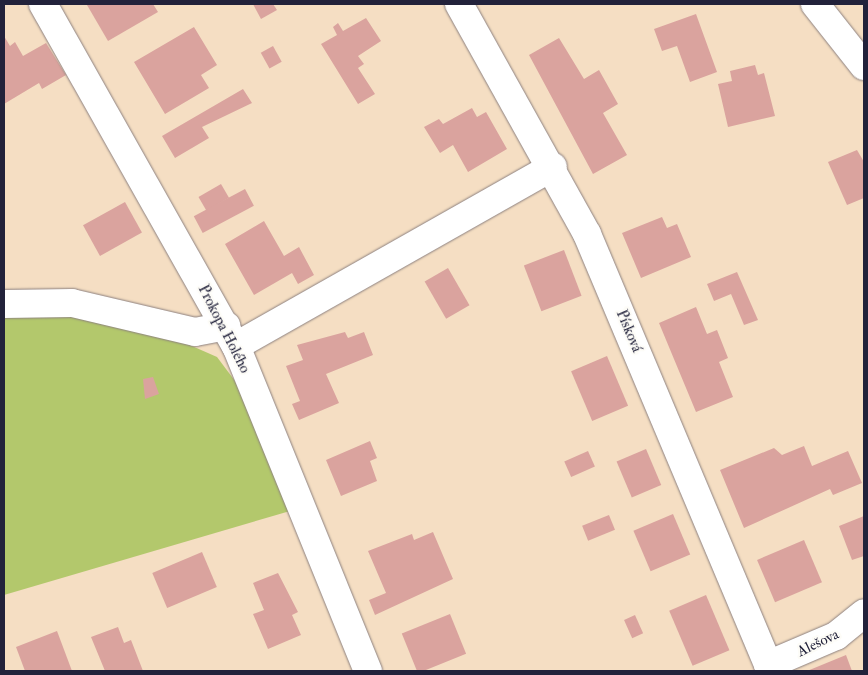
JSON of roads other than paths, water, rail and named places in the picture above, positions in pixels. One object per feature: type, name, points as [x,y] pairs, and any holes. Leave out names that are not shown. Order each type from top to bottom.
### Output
[{"type":"street","name":"Prokopa Holého","points":[[43,4],[231,336],[368,671]]},
{"type":"street","name":"Písková","points":[[458,4],[553,167],[602,267],[770,668]]},
{"type":"street","points":[[815,4],[864,66]]},
{"type":"street","points":[[4,304],[72,303],[195,332],[231,336],[553,167]]},
{"type":"street","name":"Alešova","points":[[770,668],[836,636],[864,613]]}]
